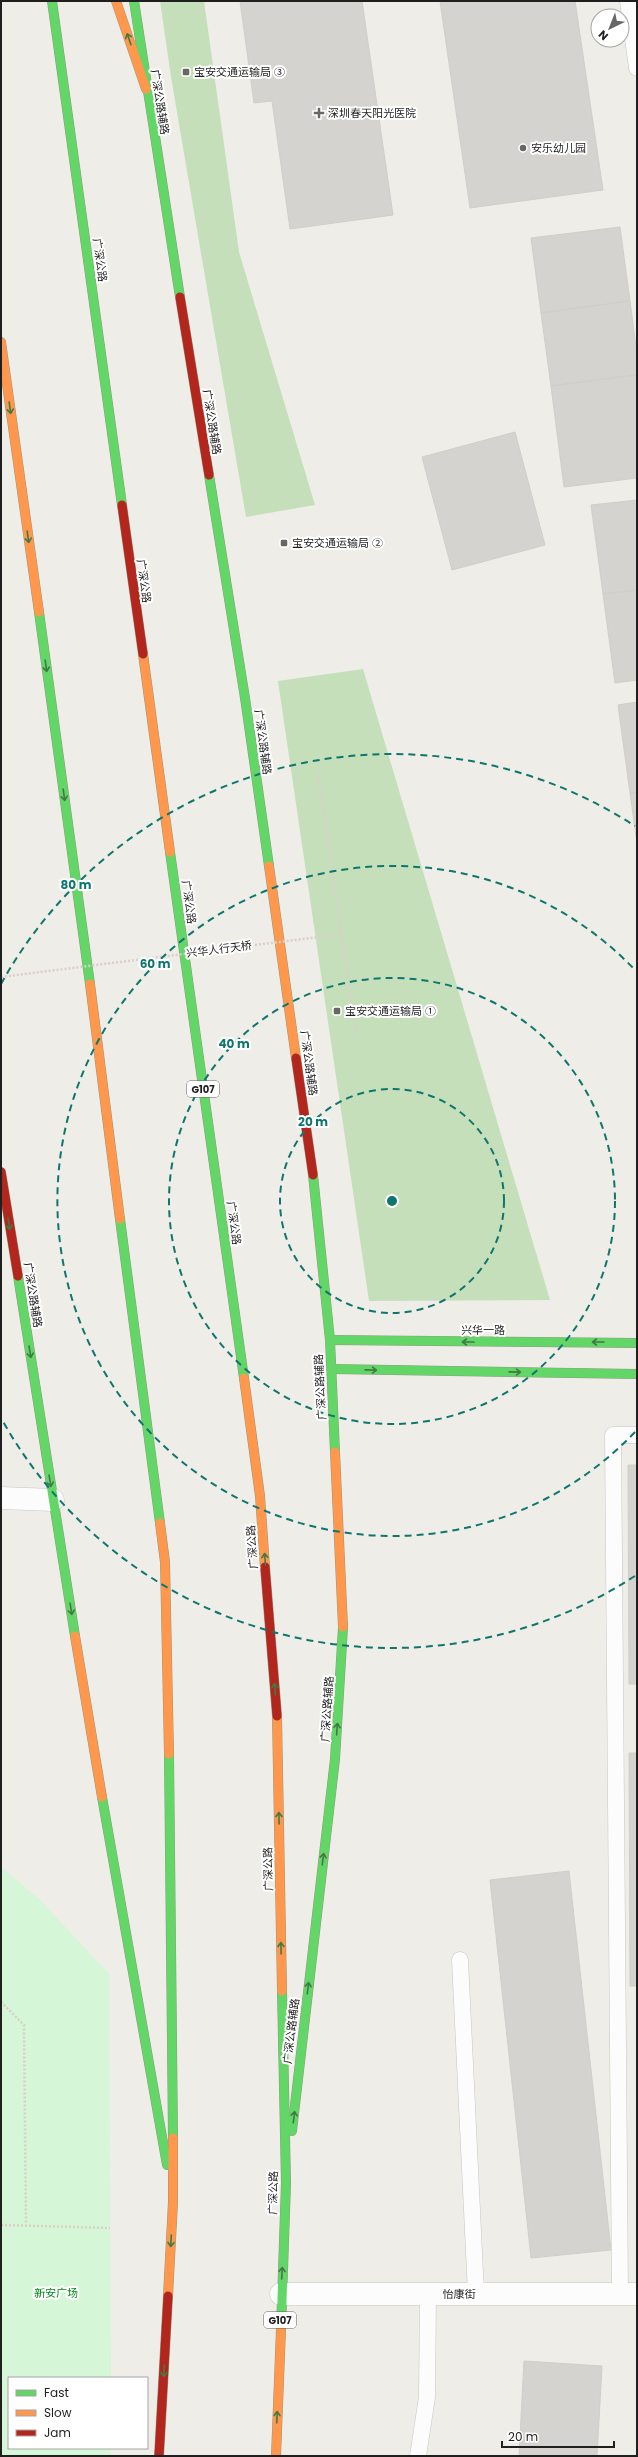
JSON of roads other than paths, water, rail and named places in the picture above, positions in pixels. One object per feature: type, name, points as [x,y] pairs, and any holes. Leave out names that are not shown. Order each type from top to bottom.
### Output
[{"type":"main road","name":"广深公路","points":[[52,1],[260,1496],[277,1718],[286,2183],[276,2456]]},
{"type":"main road","points":[[116,1],[146,89]]},
{"type":"main road","name":"广深公路辅路","points":[[134,1],[146,89],[245,698],[316,1204],[330,1340],[344,1642],[335,1759],[286,2183]]},
{"type":"main road","points":[[1,342],[73,855],[165,1562],[172,1864],[173,2202],[159,2456]]},
{"type":"main road","name":"广深公路辅路","points":[[1,1172],[86,1704],[173,2202]]},
{"type":"main road","name":"兴华一路","points":[[330,1340],[637,1343]]},
{"type":"main road","points":[[332,1369],[637,1374]]},
{"type":"street","points":[[1,1498],[53,1500]]},
{"type":"street","name":"怡康街","points":[[281,2294],[628,2294]]},
{"type":"lane","points":[[628,1],[637,68]]},
{"type":"lane","points":[[628,2294],[613,1435],[637,1435]]},
{"type":"lane","points":[[460,1960],[476,2294]]},
{"type":"lane","points":[[418,2456],[427,2397],[428,2294]]},
{"type":"place","name":"宝安交通运输局 ③","points":[[186,72]]},
{"type":"place","name":"深圳春天阳光医院","points":[[319,113]]},
{"type":"place","name":"安乐幼儿园","points":[[523,148]]},
{"type":"place","name":"宝安交通运输局 ②","points":[[284,543]]},
{"type":"place","name":"宝安交通运输局 ①","points":[[337,1011]]},
{"type":"park label","name":"新安广场","points":[[56,2293]]}]
